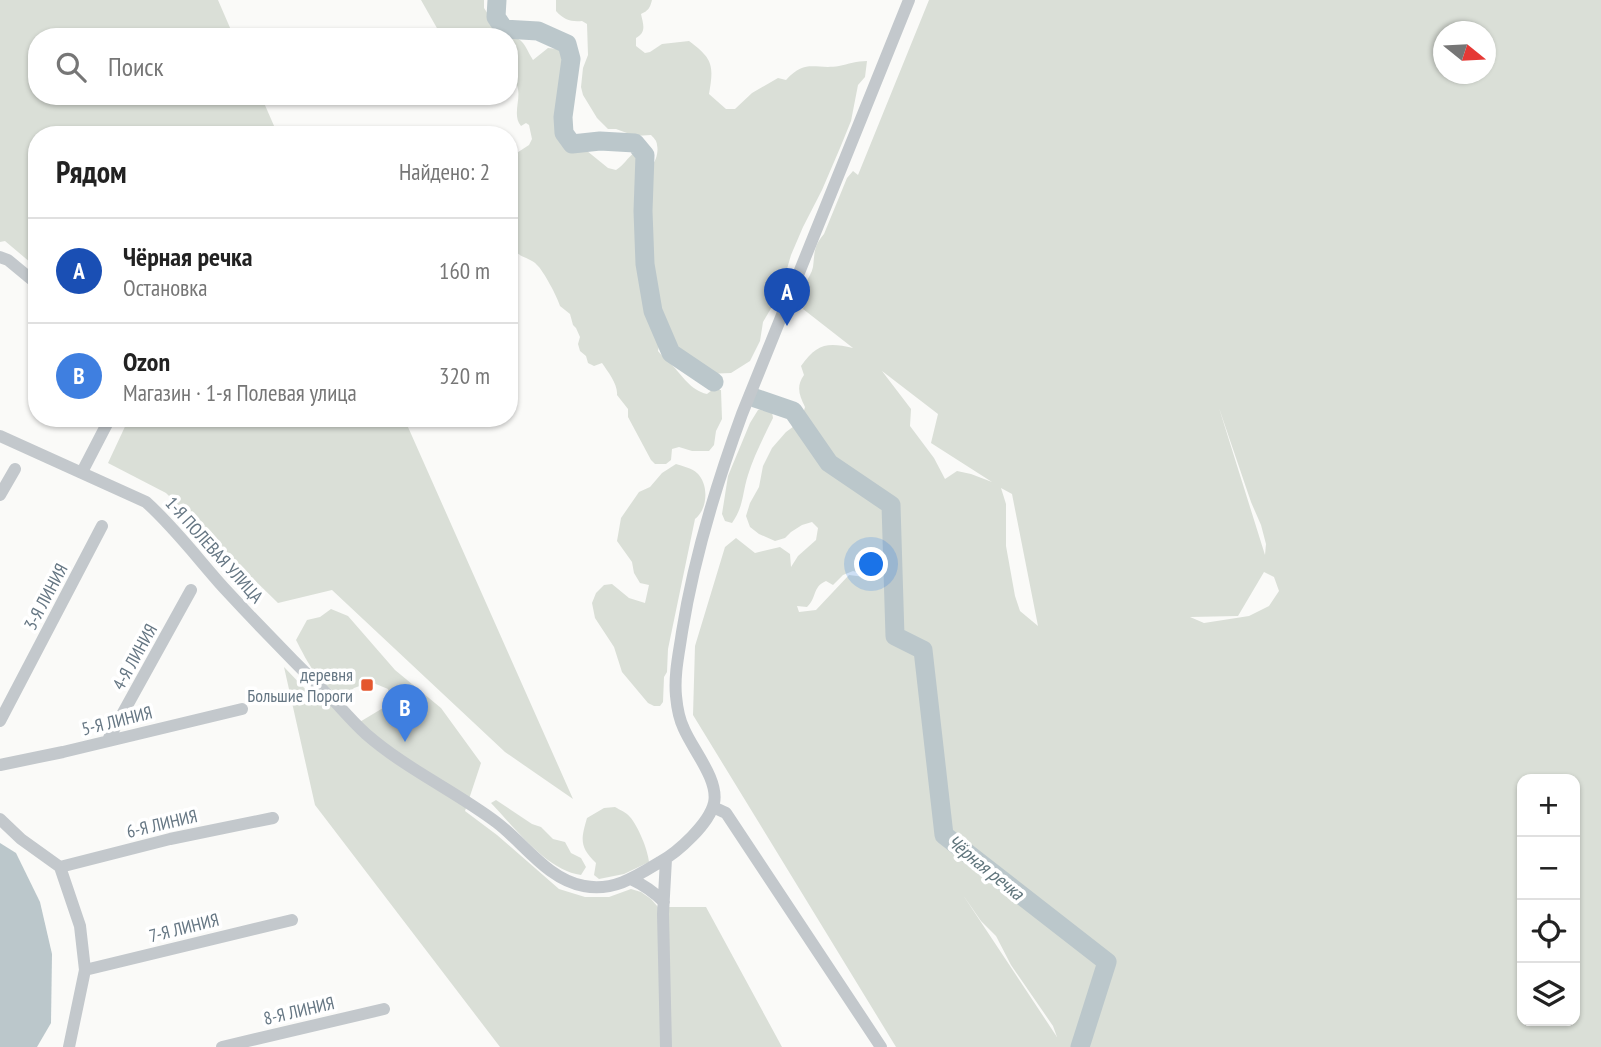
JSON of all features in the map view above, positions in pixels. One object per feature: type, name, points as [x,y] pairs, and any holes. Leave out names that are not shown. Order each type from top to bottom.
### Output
[{"type":"street","points":[[881,1047],[726,813],[713,807],[713,788],[678,714],[675,693],[687,603],[701,538],[720,475],[742,414],[909,0]]},
{"type":"street","points":[[0,257],[8,260],[28,277]]},
{"type":"street","points":[[82,472],[105,427]]},
{"type":"street","name":"1-Я ПОЛЕВАЯ УЛИЦА","points":[[0,436],[146,502],[224,588],[366,734],[396,757],[476,807],[565,880],[576,885],[598,888],[631,879],[666,859],[703,825],[713,807]]},
{"type":"street","points":[[0,495],[15,469]]},
{"type":"street","name":"3-Я ЛИНИЯ","points":[[0,721],[102,526]]},
{"type":"street","name":"4-Я ЛИНИЯ","points":[[108,740],[191,590]]},
{"type":"street","name":"5-Я ЛИНИЯ","points":[[0,765],[243,709]]},
{"type":"street","name":"6-Я ЛИНИЯ","points":[[60,867],[170,839],[273,818]]},
{"type":"street","points":[[0,819],[21,839],[60,867],[80,926],[85,970],[69,1047]]},
{"type":"street","points":[[666,859],[666,1047]]},
{"type":"street","points":[[631,879],[654,892],[664,902]]},
{"type":"street","name":"7-Я ЛИНИЯ","points":[[85,970],[292,920]]},
{"type":"street","name":"8-Я ЛИНИЯ","points":[[222,1047],[384,1009]]},
{"type":"shaded area","points":[[0,0],[218,0],[230,28],[28,28],[28,105],[265,105],[274,126],[28,126],[28,260],[5,241],[0,242]]},
{"type":"shaded area","points":[[421,0],[484,0],[484,8],[497,28],[437,28]]},
{"type":"shaded area","points":[[556,0],[652,0],[648,9],[641,14],[643,30],[636,38],[636,46],[645,53],[662,44],[689,41],[710,63],[709,94],[726,109],[735,109],[752,93],[778,78],[786,80],[799,69],[867,61],[865,77],[858,85],[851,121],[791,255],[780,293],[763,322],[760,341],[750,361],[731,373],[706,374],[685,367],[664,335],[660,341],[658,351],[691,386],[707,394],[712,390],[721,390],[722,419],[716,431],[714,445],[709,451],[692,451],[679,447],[672,449],[671,460],[666,464],[655,464],[651,460],[628,417],[628,409],[617,395],[610,374],[602,363],[594,366],[588,363],[586,356],[580,351],[580,337],[570,314],[560,306],[540,268],[518,254],[518,152],[529,145],[532,139],[529,125],[526,123],[521,126],[518,120],[518,39],[533,60],[548,48],[558,49],[563,54],[559,108],[562,140],[576,142],[608,168],[616,170],[635,152],[636,177],[645,173],[652,165],[657,155],[656,142],[651,135],[635,136],[608,129],[597,118],[581,87],[583,68],[588,55],[587,24],[562,16],[556,11]]},
{"type":"shaded area","points":[[929,0],[1601,0],[1601,1047],[896,1047],[693,715],[695,646],[725,547],[736,538],[755,553],[780,547],[790,554],[791,567],[798,556],[816,540],[818,528],[812,522],[775,541],[750,527],[746,516],[772,448],[786,432],[801,421],[805,407],[799,391],[804,375],[801,366],[812,353],[824,346],[853,348],[803,309],[806,302],[800,305],[799,300],[813,267],[816,246],[824,234],[847,178],[853,171],[858,175]],"holes":[[[882,371],[938,414],[931,443],[992,482],[957,471],[945,479],[934,458],[910,426],[911,409]],[[1219,408],[1261,525],[1266,544],[1265,555]],[[1001,488],[1012,494],[1038,626],[1020,611],[1015,596],[1006,546],[1006,504]],[[853,571],[865,577],[849,575],[816,610],[799,612],[797,606],[807,607],[822,583],[826,581],[833,585],[843,575]],[[1264,572],[1274,577],[1279,591],[1269,606],[1249,616],[1204,623],[1190,617],[1238,616]],[[963,895],[981,921],[996,936],[1011,965],[1053,1026],[1057,1037]]]},
{"type":"shaded area","points":[[767,407],[773,418],[750,468],[739,511],[732,523],[725,521],[722,514],[728,476],[750,423],[758,410]]},
{"type":"shaded area","points":[[125,427],[408,427],[573,799],[505,752],[332,590],[278,603],[166,493],[108,463]]},
{"type":"shaded area","points":[[676,464],[690,468],[701,478],[704,483],[705,503],[695,519],[668,649],[663,702],[660,706],[654,706],[648,703],[622,672],[614,647],[595,618],[592,603],[596,593],[604,585],[612,584],[629,598],[645,603],[649,585],[640,583],[632,562],[617,541],[621,518],[639,492],[650,487],[662,473]]},
{"type":"shaded area","points":[[331,609],[348,616],[395,670],[441,708],[481,763],[465,811],[559,889],[585,897],[609,897],[631,889],[641,892],[658,907],[706,907],[782,1047],[500,1047],[315,805],[284,667],[308,692],[333,706],[353,726],[388,705],[390,696],[388,689],[371,682],[354,688],[345,696],[328,687],[315,673],[296,640],[307,620],[320,617]]},
{"type":"shaded area","points":[[496,800],[541,827],[553,839],[565,842],[571,853],[581,858],[586,867],[581,875],[568,872],[544,857],[491,803]]},
{"type":"shaded area","points":[[615,807],[633,821],[645,845],[649,862],[624,874],[599,879],[594,875],[596,863],[584,847],[583,832],[587,818],[604,808]]},
{"type":"shaded area","points":[[0,843],[16,853],[40,902],[52,954],[51,1023],[37,1047],[0,1047]]},
{"type":"waterway","name":"Чёрная речка","points":[[497,0],[496,17],[503,28]]},
{"type":"waterway","name":"Чёрная речка","points":[[518,30],[538,31],[567,44],[571,59],[563,117],[564,133],[572,144],[600,141],[635,143],[645,155],[645,264],[653,311],[671,353],[714,382]]},
{"type":"waterway","name":"Чёрная речка","points":[[755,398],[793,411],[829,463],[891,505],[895,636],[923,650],[944,835],[1107,962],[1080,1047]]},
{"type":"place","name":"Чёрная речка","points":[[787,326]]},
{"type":"place","name":"деревня Большие Пороги","points":[[367,685]]},
{"type":"place","name":"Ozon","points":[[405,742]]}]
